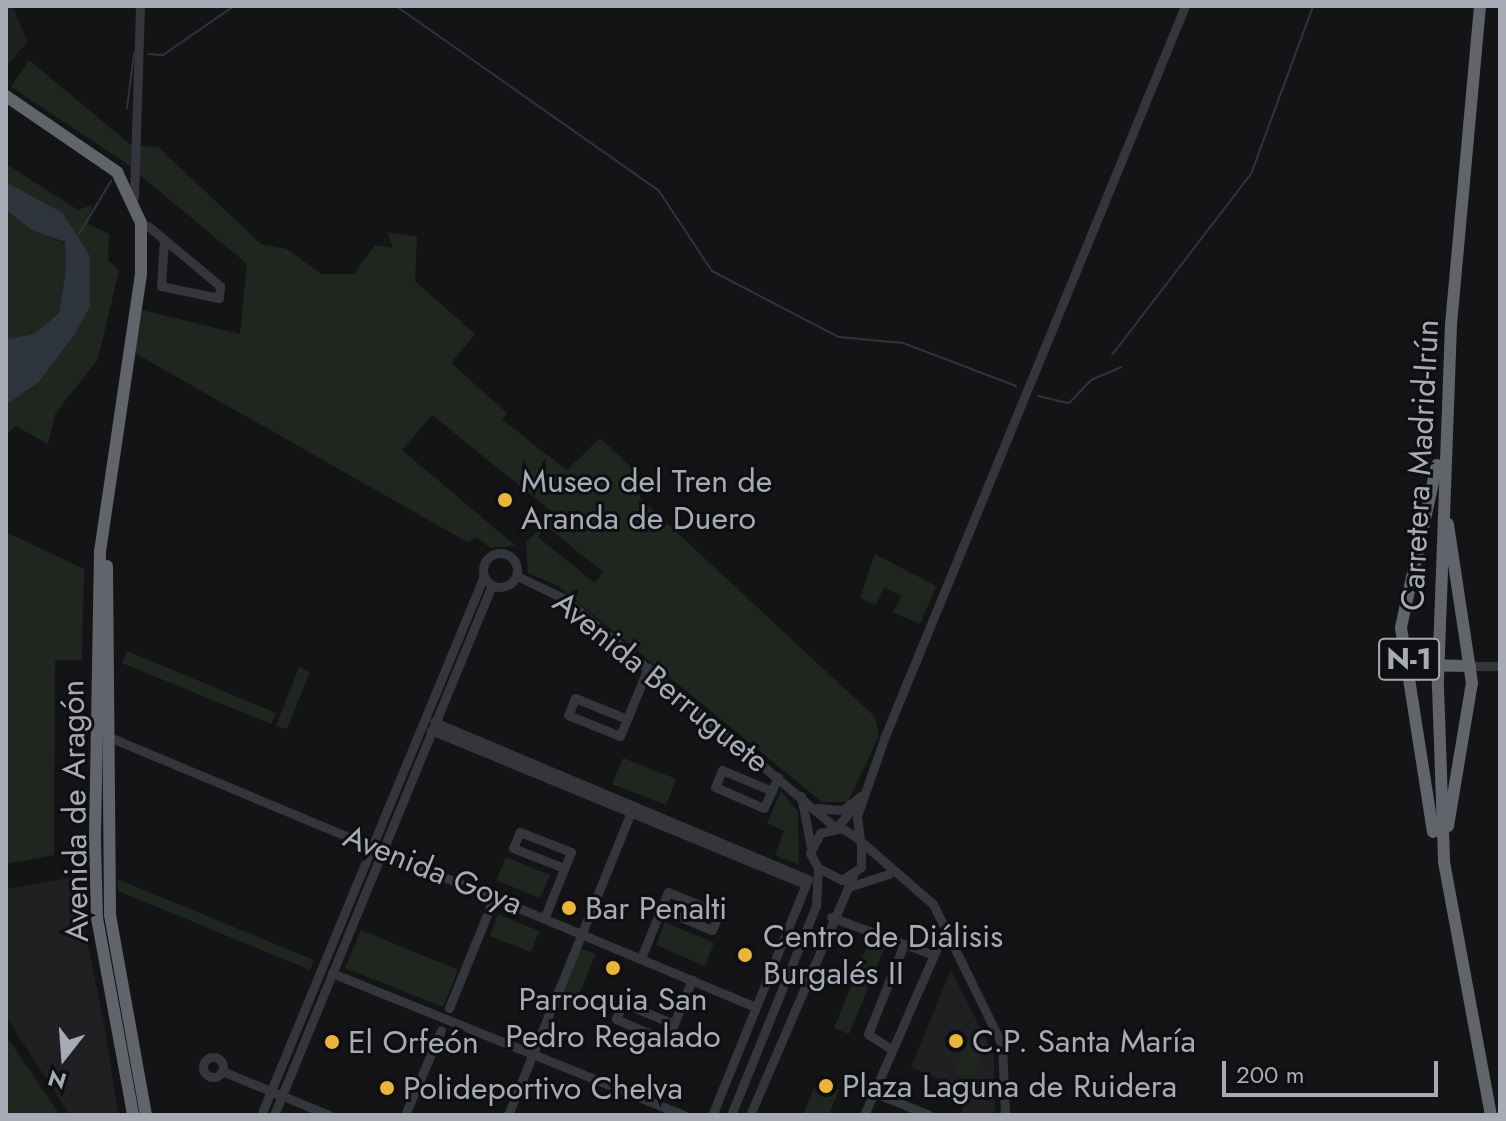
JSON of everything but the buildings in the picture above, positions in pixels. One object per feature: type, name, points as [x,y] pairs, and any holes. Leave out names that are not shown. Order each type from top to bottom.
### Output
[{"type":"highway","name":"Carretera Madrid-Irún","points":[[1480,6],[1446,407],[1439,795],[1452,913],[1491,1115]]},
{"type":"highway","points":[[6,96],[101,156],[134,197]]},
{"type":"highway","name":"Avenida de Aragón","points":[[133,1115],[97,918],[98,698],[106,503],[141,274],[134,197]]},
{"type":"highway","name":"N-1","points":[[1446,407],[1403,607],[1438,863],[1452,913]]},
{"type":"highway","name":"N-1","points":[[1445,427],[1448,533],[1470,666],[1469,715],[1448,813],[1452,913]]},
{"type":"highway","name":"Avenida de Aragón","points":[[106,503],[110,915],[146,1115]]},
{"type":"highway","name":"N-1","points":[[1411,665],[1470,666]]},
{"type":"street","points":[[134,197],[140,6]]},
{"type":"street","points":[[816,906],[856,874],[861,842],[856,825],[863,793],[1185,6]]},
{"type":"street","points":[[148,226],[164,240],[221,293],[215,300],[164,287],[161,275],[164,240]]},
{"type":"street","points":[[141,274],[161,275]]},
{"type":"street","points":[[261,1115],[484,576],[485,561],[498,552],[514,559],[517,576],[506,586],[492,585],[484,576]]},
{"type":"street","name":"Avenida Berruguete","points":[[517,576],[565,599],[836,827]]},
{"type":"street","points":[[274,1115],[492,585]]},
{"type":"street","points":[[1470,666],[1500,666]]},
{"type":"street","points":[[627,719],[575,698],[568,715],[620,736],[627,719],[648,668]]},
{"type":"street","points":[[98,698],[109,741]]},
{"type":"street","points":[[432,726],[806,882],[753,1006],[712,1115]]},
{"type":"street","name":"Avenida Goya","points":[[109,741],[495,895],[753,1006]]},
{"type":"street","points":[[772,791],[722,770],[715,787],[764,808],[772,791],[778,777]]},
{"type":"street","points":[[813,805],[838,811],[863,793]]},
{"type":"street","points":[[731,1115],[816,906],[818,868],[811,849],[820,833],[836,827],[863,793]]},
{"type":"street","name":"Avenida Berruguete","points":[[801,796],[811,849]]},
{"type":"street","points":[[508,1115],[582,933],[628,809]]},
{"type":"street","points":[[836,827],[861,842],[902,878],[946,927],[1002,1045],[1005,1115]]},
{"type":"street","points":[[545,916],[571,852],[520,832],[513,848],[564,868]]},
{"type":"street","points":[[818,868],[844,885]]},
{"type":"street","points":[[856,874],[889,874],[902,878]]},
{"type":"street","points":[[750,1115],[844,885],[867,876],[889,874]]},
{"type":"street","points":[[641,958],[661,909],[668,892],[719,913],[712,930],[661,909]]},
{"type":"street","points":[[449,1008],[495,895]]},
{"type":"street","points":[[831,917],[931,954]]},
{"type":"street","points":[[782,942],[808,926]]},
{"type":"street","points":[[864,1115],[931,954],[946,927]]},
{"type":"street","points":[[891,1049],[868,1034],[904,944]]},
{"type":"street","points":[[332,973],[683,1115]]},
{"type":"street","points":[[674,1024],[623,1003],[616,1019],[667,1041],[674,1024],[692,980]]},
{"type":"street","points":[[405,1115],[441,1030]]},
{"type":"street","points":[[222,1071],[329,1115]]},
{"type":"street","points":[[873,1092],[929,1115]]},
{"type":"shaded area","points":[[6,6],[13,6],[27,42],[6,67]]},
{"type":"shaded area","points":[[29,60],[131,145],[158,147],[261,244],[287,249],[321,274],[354,274],[375,245],[393,248],[387,232],[417,237],[415,281],[475,334],[451,363],[507,413],[502,420],[567,470],[600,438],[633,469],[641,499],[875,717],[879,736],[848,802],[822,802],[558,586],[528,573],[526,542],[556,515],[432,415],[402,450],[516,546],[490,548],[477,537],[467,542],[135,353],[142,310],[240,334],[247,264],[123,161],[11,87]],"holes":[[[546,526],[603,572],[595,583],[538,537]]]},
{"type":"shaded area","points":[[6,164],[78,210],[92,205],[88,224],[109,234],[108,260],[119,270],[98,359],[55,414],[48,444],[16,426],[6,434],[6,405],[39,382],[75,334],[90,256],[63,213],[6,182]]},
{"type":"shaded area","points":[[6,182],[63,213],[90,256],[90,306],[75,334],[39,382],[6,405],[6,339],[34,334],[59,313],[66,268],[65,242],[33,231],[6,210]]},
{"type":"shaded area","points":[[6,210],[33,231],[65,243],[66,268],[59,313],[34,334],[6,339]]},
{"type":"shaded area","points":[[6,532],[84,569],[82,660],[55,660],[54,855],[6,864]]},
{"type":"shaded area","points":[[875,554],[936,586],[920,624],[893,612],[902,596],[884,587],[876,605],[860,598]]},
{"type":"shaded area","points":[[127,651],[276,713],[271,724],[122,663]]},
{"type":"shaded area","points":[[299,667],[310,672],[287,729],[276,726]]},
{"type":"shaded area","points":[[623,758],[676,779],[666,805],[612,784]]},
{"type":"shaded area","points":[[781,791],[798,812],[799,865],[775,855],[784,831],[767,823]]},
{"type":"shaded area","points":[[506,857],[550,875],[540,898],[496,880]]},
{"type":"shaded area","points":[[74,877],[106,1034],[118,1115],[70,1115],[6,1017],[6,889]]},
{"type":"shaded area","points":[[117,879],[314,960],[310,970],[118,891]]},
{"type":"shaded area","points":[[498,914],[539,931],[531,952],[490,936]]},
{"type":"shaded area","points":[[665,922],[714,943],[705,966],[656,945]]},
{"type":"shaded area","points":[[361,930],[458,970],[443,1007],[345,968]]},
{"type":"shaded area","points":[[869,941],[885,947],[849,1034],[834,1028]]},
{"type":"shaded area","points":[[580,948],[596,954],[573,1008],[558,1002]]},
{"type":"shaded area","name":"C.P. Santa María","points":[[951,970],[994,1055],[995,1115],[960,1115],[969,1091],[911,1067]]},
{"type":"shaded area","points":[[969,1035],[987,1043],[972,1079],[954,1071]]},
{"type":"shaded area","points":[[6,1036],[60,1115],[6,1115]]},
{"type":"shaded area","points":[[817,1081],[839,1090],[829,1115],[803,1115]]},
{"type":"waterway","points":[[148,54],[163,55],[234,6]]},
{"type":"waterway","points":[[396,6],[659,191],[712,271],[839,337],[903,343],[1016,386]]},
{"type":"waterway","points":[[1112,355],[1251,174],[1313,6]]},
{"type":"waterway","points":[[127,108],[134,53]]},
{"type":"waterway","points":[[79,234],[111,181]]},
{"type":"waterway","points":[[1038,396],[1069,403],[1091,380],[1121,367]]},
{"type":"place","name":"Museo del Tren de Aranda de Duero","points":[[505,500]]},
{"type":"place","name":"Bar Penalti","points":[[569,908]]},
{"type":"place","name":"Centro de Diálisis Burgalés II","points":[[745,955]]},
{"type":"place","name":"Parroquia San Pedro Regalado","points":[[613,968]]},
{"type":"place","name":"C.P. Santa María","points":[[956,1041]]},
{"type":"place","name":"El Orfeón","points":[[332,1042]]},
{"type":"place","name":"Plaza Laguna de Ruidera","points":[[826,1086]]},
{"type":"place","name":"Polideportivo Chelva","points":[[387,1088]]}]
